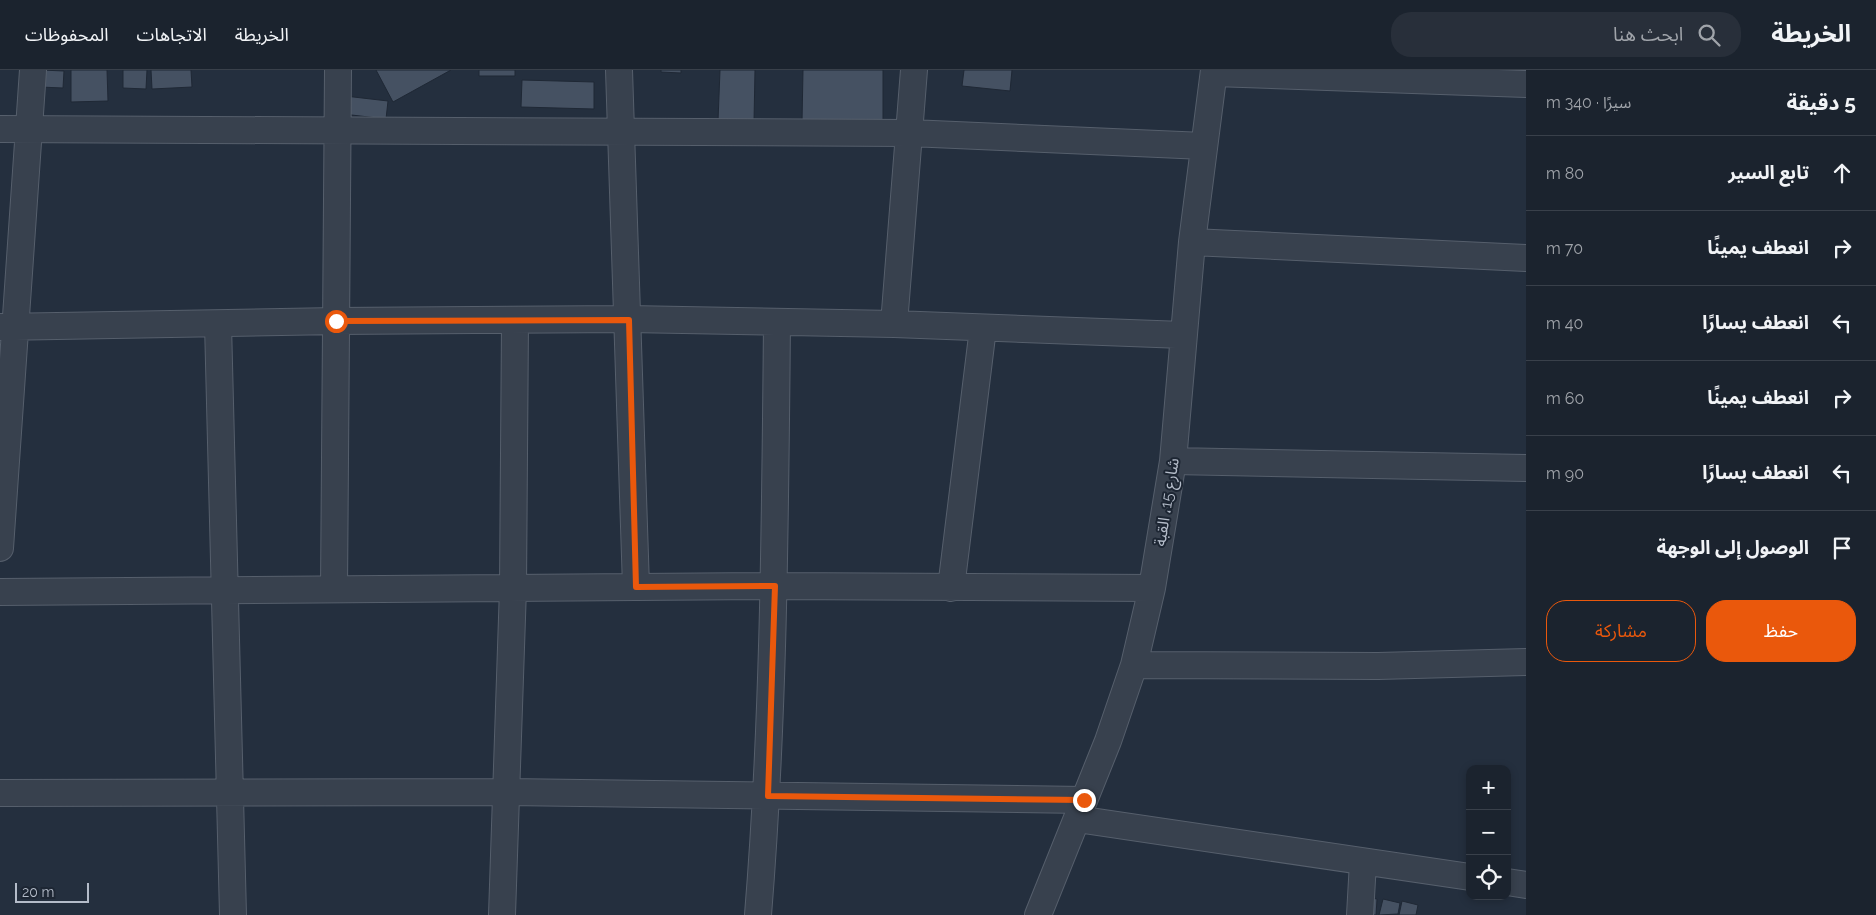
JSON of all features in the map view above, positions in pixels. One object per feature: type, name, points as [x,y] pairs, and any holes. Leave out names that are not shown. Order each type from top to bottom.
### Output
[{"type":"street","points":[[0,548],[8,327],[33,70]]},
{"type":"street","points":[[334,588],[338,70]]},
{"type":"street","points":[[619,70],[629,320],[636,587]]},
{"type":"street","points":[[894,324],[914,70]]},
{"type":"street","points":[[1214,71],[1526,84]]},
{"type":"street","name":"شارع 15، القبة","points":[[1038,915],[1108,741],[1134,665],[1152,588],[1173,461],[1192,242],[1214,71]]},
{"type":"street","points":[[0,129],[620,130],[910,133],[1204,146]]},
{"type":"street","points":[[1192,242],[1526,258]]},
{"type":"street","points":[[8,327],[336,321],[629,320],[894,324],[1183,335]]},
{"type":"street","points":[[502,915],[508,792],[513,588],[515,321]]},
{"type":"street","points":[[758,915],[768,796],[775,586],[777,323]]},
{"type":"street","points":[[218,324],[233,915]]},
{"type":"street","points":[[951,588],[982,328]]},
{"type":"street","points":[[1173,461],[1526,468]]},
{"type":"street","points":[[0,592],[775,586],[1152,588]]},
{"type":"street","points":[[1134,665],[1378,666],[1526,662]]},
{"type":"street","points":[[0,793],[230,791],[508,792],[768,796],[1080,810],[1363,862],[1466,876]]},
{"type":"street","points":[[1360,915],[1363,862]]},
{"type":"street","points":[[1511,883],[1526,885]]},
{"type":"building","points":[[42,70],[64,71],[63,88],[40,87]]},
{"type":"building","points":[[71,70],[107,70],[108,101],[71,102]]},
{"type":"building","points":[[123,70],[147,70],[146,89],[123,88]]},
{"type":"building","points":[[151,70],[191,70],[192,87],[152,89]]},
{"type":"building","points":[[376,70],[451,70],[393,102]]},
{"type":"building","points":[[479,70],[515,70],[515,76],[479,76]]},
{"type":"building","points":[[661,70],[681,70],[681,73],[661,72]]},
{"type":"building","points":[[720,70],[755,70],[754,122],[718,121]]},
{"type":"building","points":[[803,70],[883,70],[883,122],[802,122]]},
{"type":"building","points":[[964,70],[1012,70],[1010,91],[962,86]]},
{"type":"building","points":[[522,80],[594,82],[594,109],[521,107]]},
{"type":"building","points":[[345,96],[388,101],[386,119],[343,114]]},
{"type":"building","points":[[1366,897],[1377,899],[1376,915],[1364,915]]},
{"type":"building","points":[[1383,899],[1400,903],[1398,914],[1379,915]]},
{"type":"building","points":[[1402,901],[1418,905],[1416,915],[1399,915]]},
{"type":"route","points":[[336,321],[629,320],[636,587],[775,586],[768,796],[1084,800]]}]
